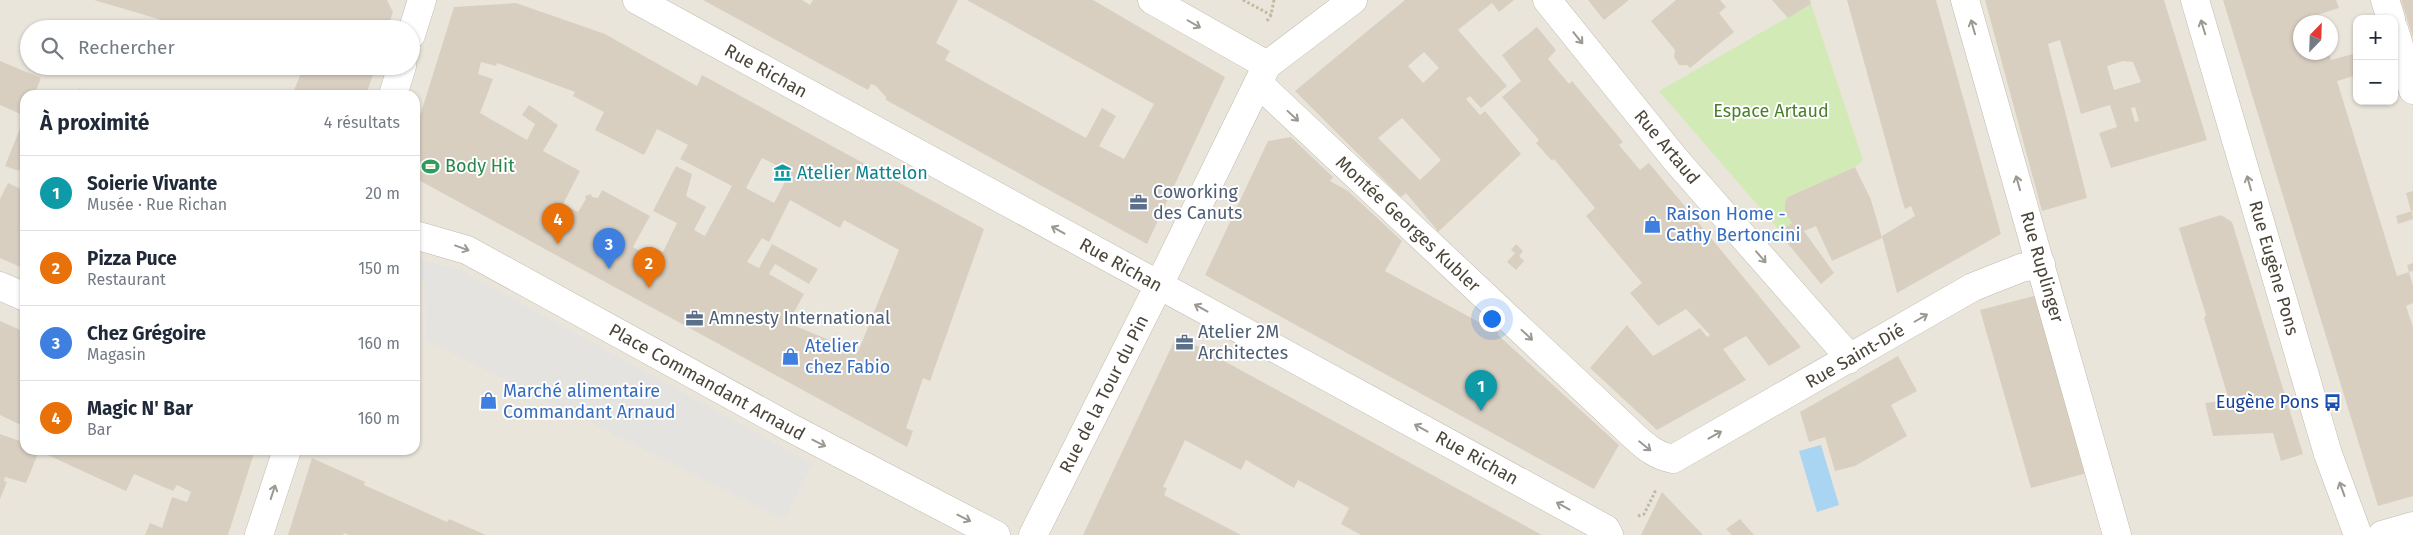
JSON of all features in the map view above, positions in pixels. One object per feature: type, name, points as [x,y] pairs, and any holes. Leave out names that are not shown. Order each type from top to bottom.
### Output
[{"type":"street","points":[[416,20],[422,0]]},
{"type":"street","name":"Rue Richan","points":[[637,0],[1608,532]]},
{"type":"street","name":"Montée Georges Kubler","points":[[1152,0],[1262,74],[1648,449],[1662,457],[1673,459]]},
{"type":"street","points":[[1262,74],[1353,0]]},
{"type":"street","name":"Rue Artaud","points":[[1547,0],[1675,159],[1842,349],[1848,360]]},
{"type":"street","name":"Rue Ruplinger","points":[[1965,0],[2116,535]]},
{"type":"street","name":"Rue Eugène Pons","points":[[2195,0],[2328,454],[2358,535]]},
{"type":"street","points":[[2385,0],[2390,15]]},
{"type":"street","points":[[2398,42],[2413,90]]},
{"type":"street","name":"Rue de la Tour du Pin","points":[[1033,535],[1159,286],[1262,74]]},
{"type":"street","points":[[395,90],[399,75]]},
{"type":"street","name":"Place Commandant Arnaud","points":[[420,236],[467,250],[782,424],[996,535]]},
{"type":"street","name":"Rue Saint-Dié","points":[[1673,459],[1973,287],[2021,268],[2041,264]]},
{"type":"street","points":[[0,286],[20,295]]},
{"type":"street","points":[[260,535],[285,455]]},
{"type":"street","points":[[2382,535],[2413,526]]},
{"type":"path","points":[[1244,0],[1271,15]]},
{"type":"shaded area","points":[[0,0],[2413,0],[2413,535],[0,535]]},
{"type":"shaded area","points":[[420,260],[459,269],[813,464],[784,520],[426,340],[425,282],[420,276]]},
{"type":"green space","name":"Espace Artaud","points":[[1811,4],[1863,160],[1855,167],[1788,197],[1785,210],[1792,223],[1780,231],[1659,91]]},
{"type":"water","points":[[1821,445],[1839,505],[1817,512],[1799,451]]},
{"type":"building","points":[[94,0],[387,0],[393,12],[390,20],[162,20]]},
{"type":"building","points":[[703,0],[802,0],[810,5],[813,0],[958,0],[936,43],[950,51],[945,60],[1086,138],[1102,108],[1116,116],[1099,146],[1124,159],[1154,104],[967,0],[1093,0],[1225,77],[1147,244],[886,100],[886,97],[876,86],[871,84],[868,90]]},
{"type":"building","points":[[1405,0],[1514,0],[1499,12],[1492,3],[1458,30],[1507,86],[1481,108],[1470,96],[1466,99],[1480,115],[1485,111],[1521,154],[1437,233],[1437,230],[1406,193],[1401,197],[1295,91]],"holes":[[[1424,52],[1439,68],[1423,83],[1408,66]],[[1402,118],[1441,160],[1420,180],[1378,138]]]},
{"type":"building","points":[[1588,0],[1629,0],[1604,20]]},
{"type":"building","points":[[1676,0],[1720,0],[1726,7],[1719,13],[1734,32],[1690,68],[1687,65],[1679,65],[1674,57],[1675,50],[1651,21]]},
{"type":"building","points":[[1772,0],[1810,0],[1811,4],[1788,18]]},
{"type":"building","points":[[1847,0],[1936,0],[2001,234],[1897,293],[1882,236],[1915,216],[1911,206],[1905,209],[1902,200]]},
{"type":"building","points":[[1985,0],[2164,0],[2207,140],[2111,168],[2099,133],[2117,127],[2110,105],[2081,114],[2060,40],[2048,44],[2087,198],[2042,211]],"holes":[[[2123,61],[2133,62],[2141,82],[2114,90],[2107,66]],[[2135,107],[2139,121],[2135,122],[2131,108]]]},
{"type":"building","points":[[2223,0],[2336,0],[2339,8],[2317,15],[2293,15],[2293,60],[2338,60],[2338,58],[2353,54],[2353,76],[2337,81],[2397,276],[2409,272],[2413,286],[2413,303],[2406,306],[2413,327],[2413,496],[2378,506]]},
{"type":"building","points":[[2401,0],[2413,0],[2413,38]]},
{"type":"building","points":[[516,3],[605,34],[697,86],[702,75],[984,229],[930,381],[923,378],[906,428],[913,431],[907,447],[420,181],[420,116],[454,7]],"holes":[[[481,62],[496,66],[497,63],[575,92],[573,96],[604,112],[595,130],[644,155],[657,129],[688,145],[680,159],[732,186],[705,236],[694,230],[706,207],[686,196],[692,174],[676,166],[653,211],[677,223],[663,252],[652,247],[647,255],[633,247],[650,216],[602,190],[598,198],[592,197],[591,194],[585,196],[586,199],[578,212],[563,204],[580,171],[543,151],[558,125],[529,105],[522,115],[535,124],[527,140],[480,113],[493,79],[478,74]],[[762,158],[790,172],[774,203],[746,188]],[[790,200],[840,228],[844,220],[899,250],[858,352],[788,323],[804,294],[769,274],[775,264],[809,284],[818,269],[772,244],[759,268],[747,262],[762,238],[769,242]]]},
{"type":"building","points":[[1537,27],[1556,50],[1548,59],[1569,84],[1572,81],[1623,142],[1619,145],[1640,170],[1649,163],[1801,347],[1769,366],[1746,336],[1723,349],[1746,380],[1657,430],[1590,368],[1627,325],[1653,356],[1700,328],[1707,337],[1710,335],[1686,309],[1658,326],[1630,293],[1642,283],[1586,216],[1595,208],[1554,159],[1552,161],[1536,143],[1539,140],[1502,97],[1521,81],[1502,55]]},
{"type":"building","points":[[0,61],[20,69],[20,75],[34,75],[41,78],[36,90],[20,90],[20,114],[0,105]]},
{"type":"building","points":[[300,75],[373,75],[368,90],[294,90]]},
{"type":"building","points":[[20,128],[19,171],[5,166]]},
{"type":"building","points":[[1291,137],[1333,177],[1330,181],[1348,191],[1402,241],[1385,271],[1499,333],[1498,335],[1619,445],[1594,489],[1205,275],[1268,141]]},
{"type":"building","points":[[1855,167],[1871,200],[1882,238],[1832,261],[1816,226],[1804,231],[1834,273],[1821,284],[1785,240],[1788,239],[1780,231],[1792,223],[1785,212],[1785,202],[1788,197]]},
{"type":"building","points":[[8,183],[20,189],[20,267],[0,258],[0,199]]},
{"type":"building","points":[[2413,191],[2413,210],[2411,211],[2406,193]]},
{"type":"building","points":[[2412,211],[2413,219],[2398,224],[2396,216]]},
{"type":"building","points":[[2221,215],[2232,222],[2303,454],[2281,461],[2273,433],[2213,436],[2205,403],[2229,400],[2204,318],[2206,315],[2179,228]]},
{"type":"building","points":[[1516,244],[1523,251],[1519,256],[1524,261],[1516,270],[1507,262],[1515,253],[1511,250]]},
{"type":"building","points":[[2413,263],[2413,271],[2409,272],[2407,265]]},
{"type":"building","points":[[2038,295],[2087,473],[2031,488],[1980,310]]},
{"type":"building","points":[[0,321],[20,330],[20,425],[0,415]]},
{"type":"building","points":[[1177,335],[1542,535],[1361,535],[1341,524],[1349,508],[1298,480],[1294,488],[1246,460],[1241,470],[1185,440],[1163,487],[1167,488],[1164,495],[1241,535],[1083,535]]},
{"type":"building","points":[[1898,356],[1917,391],[1891,405],[1907,436],[1855,466],[1835,471],[1825,437],[1809,442],[1800,412]]},
{"type":"building","points":[[0,434],[20,441],[20,455],[37,455],[26,483],[5,477],[4,481],[7,482],[0,499]]},
{"type":"building","points":[[48,455],[253,455],[228,535],[145,535],[150,523],[162,528],[172,497],[187,502],[191,492],[177,485],[173,491],[134,474],[126,491]]},
{"type":"building","points":[[312,458],[365,482],[364,485],[447,522],[449,519],[486,535],[349,535],[344,533],[343,535],[288,535]]},
{"type":"building","points":[[1662,492],[1703,535],[1641,535]]},
{"type":"building","points":[[1740,519],[1754,535],[1732,535],[1726,529]]},
{"type":"place","name":"Body Hit","points":[[431,166]]},
{"type":"place","name":"Atelier Mattelon","points":[[783,173]]},
{"type":"place","name":"Coworking des Canuts","points":[[1139,202]]},
{"type":"place","name":"Raison Home - Cathy Bertoncini","points":[[1652,224]]},
{"type":"place","name":"Magic N' Bar","points":[[558,244]]},
{"type":"place","name":"Chez Grégoire","points":[[609,269]]},
{"type":"place","name":"Pizza Puce","points":[[649,288]]},
{"type":"place","name":"Amnesty International","points":[[695,318]]},
{"type":"place","name":"Atelier 2M Architectes","points":[[1184,342]]},
{"type":"place","name":"Atelier chez Fabio","points":[[791,356]]},
{"type":"place","name":"Marché alimentaire Commandant Arnaud","points":[[489,401]]},
{"type":"place","name":"Eugène Pons","points":[[2333,402]]},
{"type":"place","name":"Soierie Vivante","points":[[1481,411]]}]
